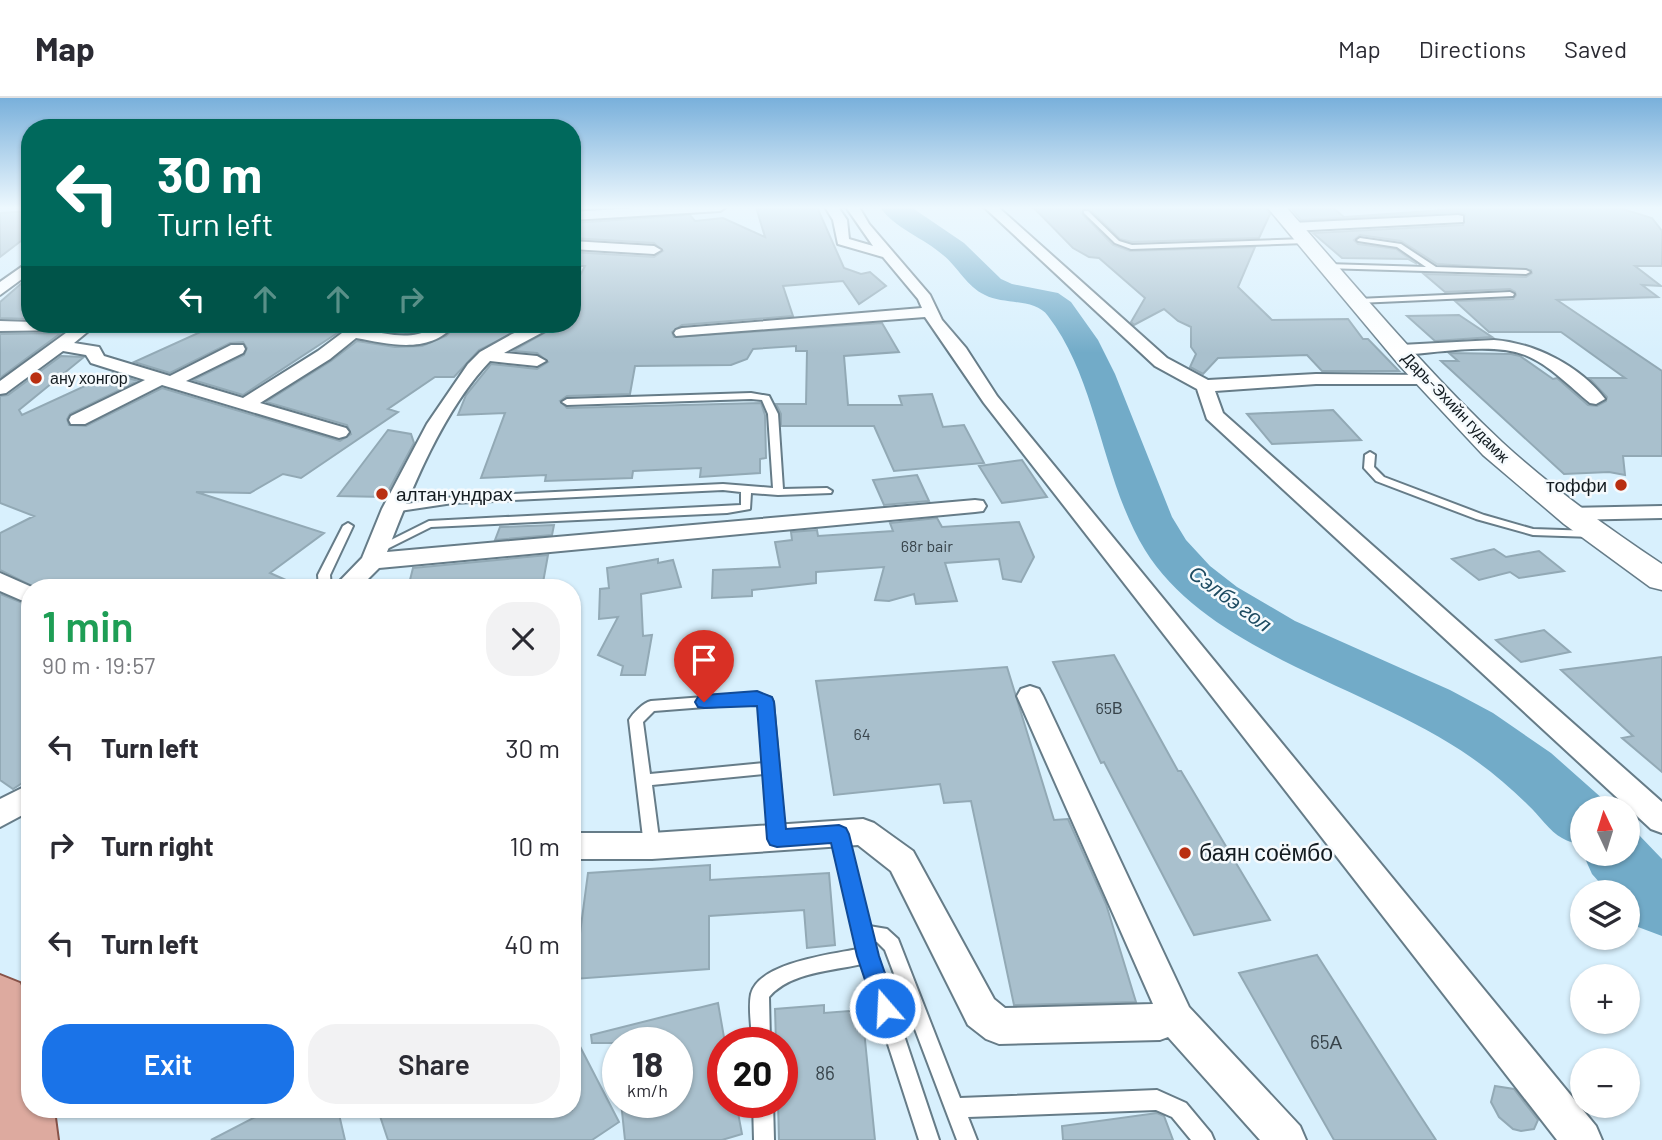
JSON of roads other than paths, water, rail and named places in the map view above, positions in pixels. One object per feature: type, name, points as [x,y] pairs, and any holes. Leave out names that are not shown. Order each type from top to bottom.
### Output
[{"type":"main road","name":"Дарь-Эхийн гудамж","points":[[1318,256],[1425,379],[1493,449],[1568,514],[1662,579]]},
{"type":"main road","points":[[0,1003],[21,1063]]},
{"type":"main road","points":[[26,1118],[27,1140]]},
{"type":"street","points":[[888,256],[925,298],[990,398],[1582,1140]]},
{"type":"street","points":[[1042,256],[1161,362],[1205,386],[1316,379],[1425,379]]},
{"type":"street","points":[[0,290],[21,272]]},
{"type":"street","points":[[682,333],[932,312]]},
{"type":"street","points":[[0,326],[21,326]]},
{"type":"street","points":[[0,389],[75,333]]},
{"type":"street","points":[[244,405],[324,355],[353,333]]},
{"type":"street","points":[[376,333],[411,341],[424,340],[438,333]]},
{"type":"street","points":[[353,579],[374,556],[393,509],[436,424],[458,389],[486,356],[527,333]]},
{"type":"street","points":[[58,345],[93,351],[97,359],[113,365],[339,432]]},
{"type":"street","points":[[1401,350],[1520,347],[1555,366],[1596,399]]},
{"type":"street","points":[[78,420],[237,349]]},
{"type":"street","points":[[486,356],[537,361]]},
{"type":"street","points":[[1205,386],[1214,415],[1662,820]]},
{"type":"street","points":[[374,556],[975,506]]},
{"type":"street","points":[[1568,514],[1662,512]]},
{"type":"street","points":[[0,581],[21,592]]},
{"type":"street","points":[[1030,696],[1171,1003],[1172,1016],[1286,1140]]},
{"type":"street","points":[[0,814],[21,801]]},
{"type":"street","points":[[581,846],[652,846],[863,832],[902,861],[981,1013],[999,1026],[1160,1022],[1172,1016]]},
{"type":"lane","points":[[1414,256],[1434,269]]},
{"type":"lane","points":[[1327,266],[1526,272]]},
{"type":"lane","points":[[1358,301],[1510,293]]},
{"type":"lane","points":[[567,402],[751,396],[766,398],[773,414],[778,492]]},
{"type":"lane","points":[[1370,455],[1369,468],[1380,479],[1480,517],[1533,532],[1596,534]]},
{"type":"lane","points":[[393,509],[453,500],[723,487],[778,492],[827,491]]},
{"type":"lane","points":[[374,556],[429,524],[746,507],[746,489]]},
{"type":"lane","points":[[324,579],[348,526]]},
{"type":"lane","points":[[652,846],[646,779],[636,720],[651,706],[757,698],[766,702],[777,839]]},
{"type":"lane","points":[[646,779],[771,768]]},
{"type":"lane","points":[[839,834],[868,956],[929,1140]]},
{"type":"lane","points":[[862,933],[881,934],[892,945],[967,1140]]},
{"type":"lane","points":[[761,1027],[760,994],[771,981],[800,969],[868,956]]},
{"type":"lane","points":[[955,1108],[1157,1100],[1179,1110],[1204,1140]]},
{"type":"lane","points":[[763,1118],[764,1140]]},
{"type":"waterway","name":"Сэлбэ гол","points":[[960,256],[990,286],[1004,292],[1047,299],[1060,309],[1081,340],[1097,374],[1134,483],[1149,517],[1168,549],[1193,577],[1247,617],[1307,648],[1400,690],[1472,729],[1530,770],[1570,807]]},
{"type":"waterway","name":"Сэлбэ гол","points":[[1626,866],[1662,905]]},
{"type":"place","name":"ану хонгор","points":[[36,378]]},
{"type":"place","name":"тоффи","points":[[1621,485]]},
{"type":"place","name":"алтан ундрах","points":[[382,494]]},
{"type":"place","name":"баян соёмбо","points":[[1185,853]]}]
